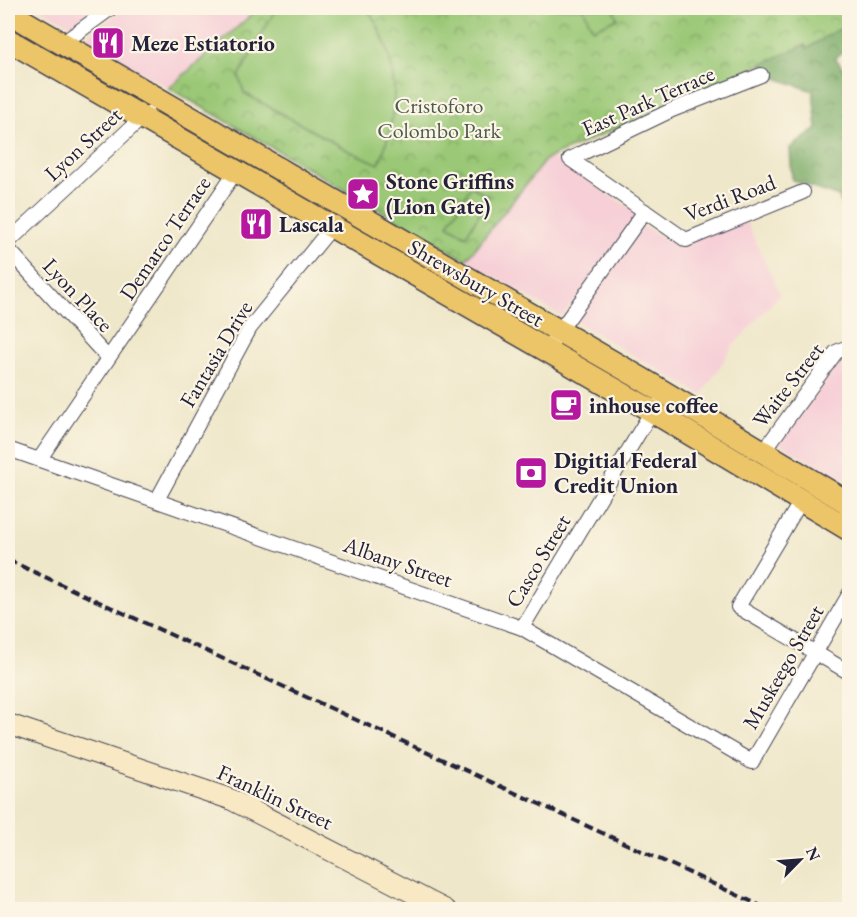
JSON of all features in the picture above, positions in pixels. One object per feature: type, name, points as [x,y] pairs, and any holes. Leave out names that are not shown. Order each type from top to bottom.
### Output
[{"type":"main road","name":"Shrewsbury Street","points":[[8,12],[159,101],[259,156],[339,218],[546,350],[763,452],[849,504]]},
{"type":"main road","name":"Shrewsbury Street","points":[[8,40],[236,171],[339,218],[558,330],[801,501],[849,530]]},
{"type":"main road","name":"Franklin Street","points":[[8,724],[230,798],[446,909]]},
{"type":"street","points":[[63,43],[111,8]]},
{"type":"street","name":"East Park Terrace","points":[[645,211],[570,159],[672,110],[761,75]]},
{"type":"street","name":"Lyon Street","points":[[8,242],[159,101]]},
{"type":"street","name":"Demarco Terrace","points":[[108,358],[236,171]]},
{"type":"street","name":"Verdi Road","points":[[645,211],[686,240],[803,192]]},
{"type":"street","points":[[546,350],[558,330],[645,211]]},
{"type":"street","name":"Fantasia Drive","points":[[157,500],[250,328],[339,218]]},
{"type":"street","name":"Lyon Place","points":[[8,249],[108,358],[39,460]]},
{"type":"street","name":"Waite Street","points":[[763,452],[836,352],[849,346]]},
{"type":"street","name":"Casco Street","points":[[522,628],[658,402]]},
{"type":"street","name":"Albany Street","points":[[8,449],[522,628],[752,762]]},
{"type":"street","points":[[801,501],[738,607],[849,673]]},
{"type":"street","name":"Muskeego Street","points":[[752,762],[849,593]]},
{"type":"shaded area","points":[[39,8],[104,8],[74,27]]},
{"type":"shaded area","points":[[125,8],[178,8],[184,14],[192,8],[259,8],[169,88],[82,39]]},
{"type":"shaded area","points":[[552,157],[640,215],[562,317],[466,260],[546,159]]},
{"type":"shaded area","points":[[746,221],[780,294],[733,346],[702,395],[576,322],[643,226],[664,238],[682,243]]},
{"type":"shaded area","points":[[840,361],[849,393],[849,483],[779,444]]},
{"type":"green space","name":"Cristoforo Colombo Park","points":[[259,8],[849,8],[849,25],[833,32],[807,49],[805,45],[546,159],[466,260],[169,88]]},
{"type":"green space","points":[[279,8],[367,8],[386,46],[394,84],[391,123],[379,164],[347,150],[244,93],[239,76],[273,14]]},
{"type":"green space","points":[[583,8],[613,8],[617,18],[593,29]]},
{"type":"green space","points":[[849,8],[849,47],[835,58],[849,75],[849,226],[839,197],[792,180],[790,148],[817,129],[813,91],[770,76],[753,45]]},
{"type":"green space","points":[[471,186],[489,197],[466,236],[448,225]]},
{"type":"railway","points":[[8,560],[770,910]]},
{"type":"place","name":"Meze Estiatorio","points":[[108,43]]},
{"type":"place","name":"Stone Griffins (Lion Gate)","points":[[363,194]]},
{"type":"place","name":"Lascala","points":[[256,224]]},
{"type":"place","name":"inhouse coffee","points":[[566,405]]},
{"type":"place","name":"Digitial Federal Credit Union","points":[[531,473]]}]
